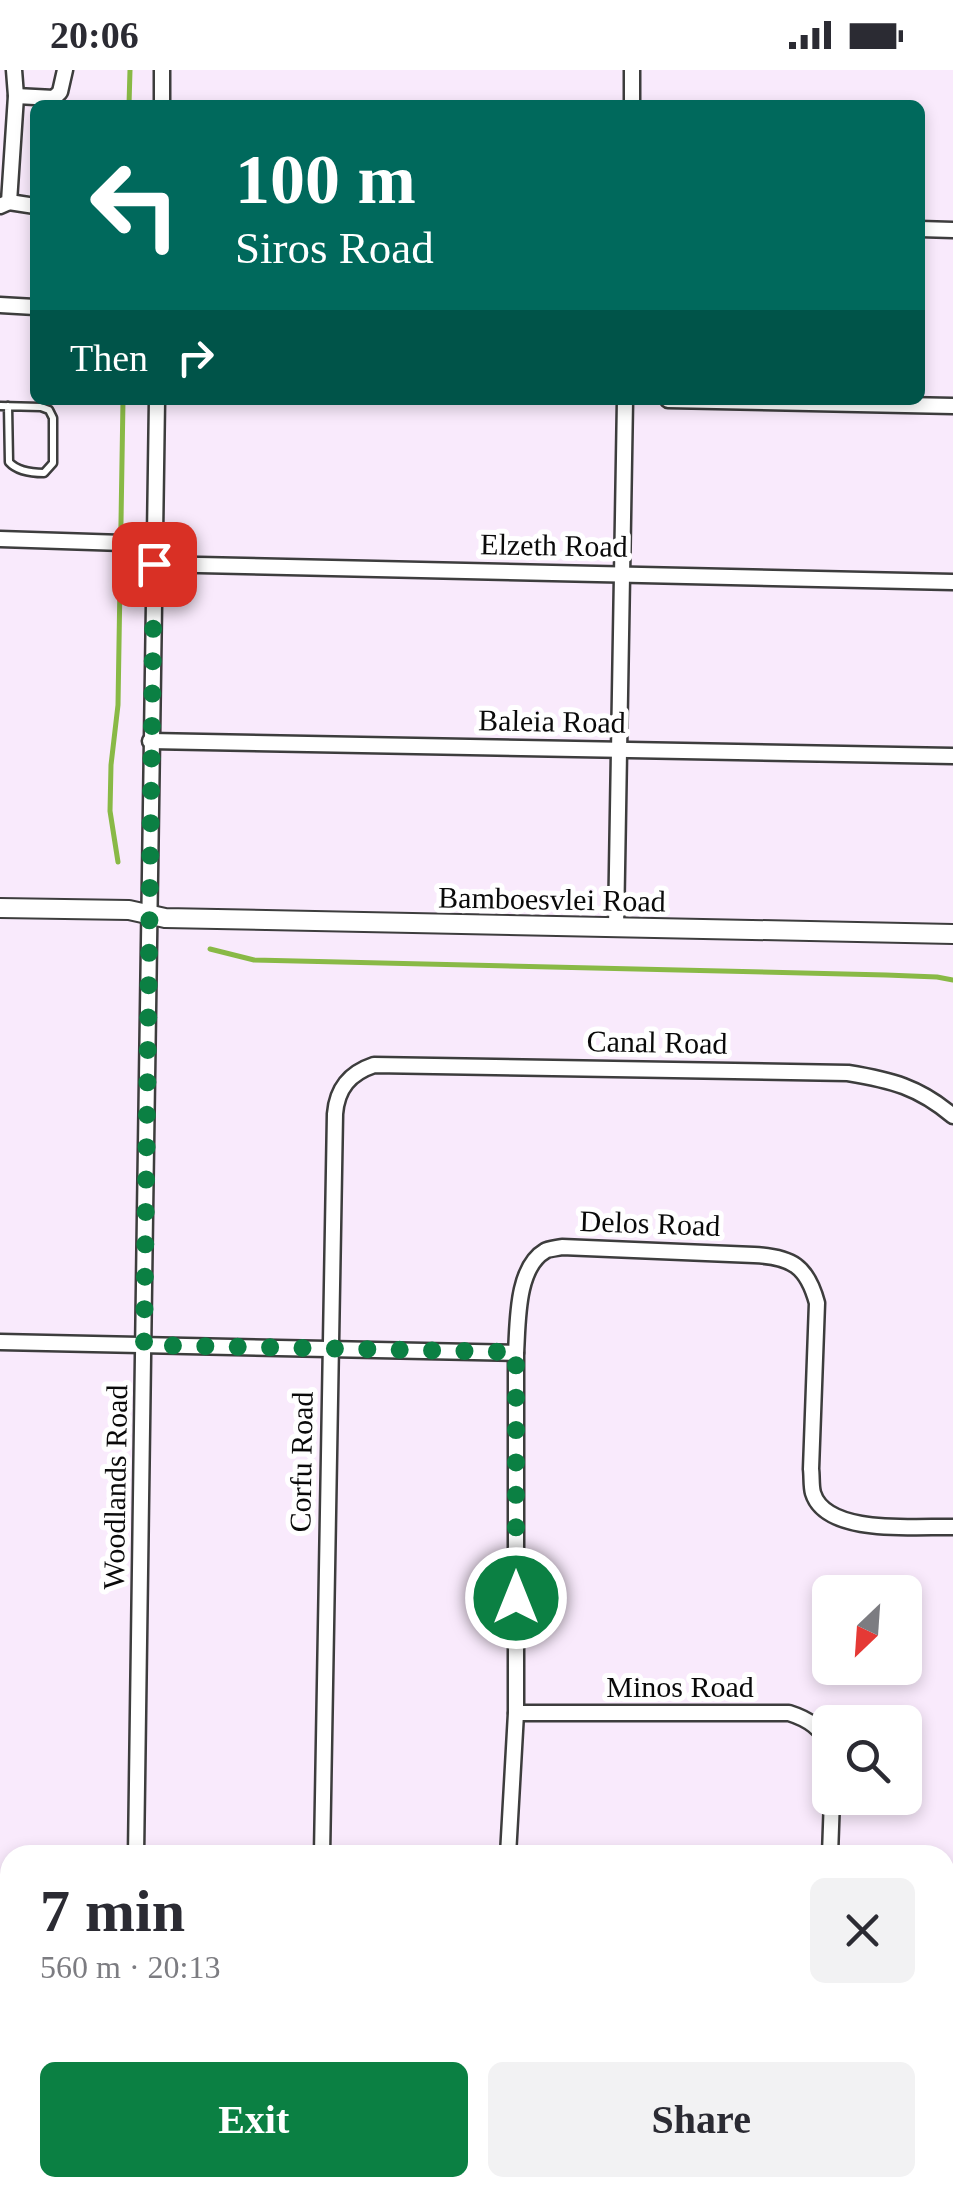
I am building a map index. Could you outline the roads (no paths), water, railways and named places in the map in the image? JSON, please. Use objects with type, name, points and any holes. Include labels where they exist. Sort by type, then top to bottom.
[{"type":"street","points":[[14,70],[16,96],[5,204],[30,206]]},
{"type":"street","points":[[16,96],[54,98],[60,92],[65,70]]},
{"type":"street","points":[[162,70],[162,100]]},
{"type":"street","points":[[632,70],[632,100]]},
{"type":"street","points":[[925,229],[953,230]]},
{"type":"street","points":[[0,305],[30,307]]},
{"type":"street","name":"Woodlands Road","points":[[136,1845],[157,405]]},
{"type":"street","points":[[616,928],[625,405]]},
{"type":"street","points":[[906,405],[953,406]]},
{"type":"street","points":[[0,540],[154,544]]},
{"type":"street","name":"Elzeth Road","points":[[154,564],[953,582]]},
{"type":"street","name":"Baleia Road","points":[[150,741],[953,756]]},
{"type":"street","name":"Bamboesvlei Road","points":[[0,908],[129,910],[165,918],[953,934]]},
{"type":"street","name":"Canal Road","points":[[352,1076],[374,1065],[848,1074],[908,1086],[953,1116]]},
{"type":"street","name":"Corfu Road","points":[[322,1845],[334,1114],[339,1092],[352,1076]]},
{"type":"street","name":"Delos Road","points":[[509,1845],[516,1713],[516,1352],[525,1277],[546,1250],[562,1247],[779,1256],[795,1264],[811,1280],[816,1303],[813,1496],[848,1523],[953,1527]]},
{"type":"street","points":[[0,1342],[516,1352]]},
{"type":"street","name":"Minos Road","points":[[516,1713],[789,1713],[812,1724]]},
{"type":"street","points":[[830,1845],[831,1815]]},
{"type":"lane","points":[[4,406],[49,410],[53,418],[52,463],[44,473],[16,468],[9,462],[4,406]]},
{"type":"waterway","points":[[129,100],[130,70]]},
{"type":"waterway","points":[[118,862],[110,811],[118,705],[123,405]]},
{"type":"waterway","points":[[210,949],[254,960],[886,975],[953,980]]}]
